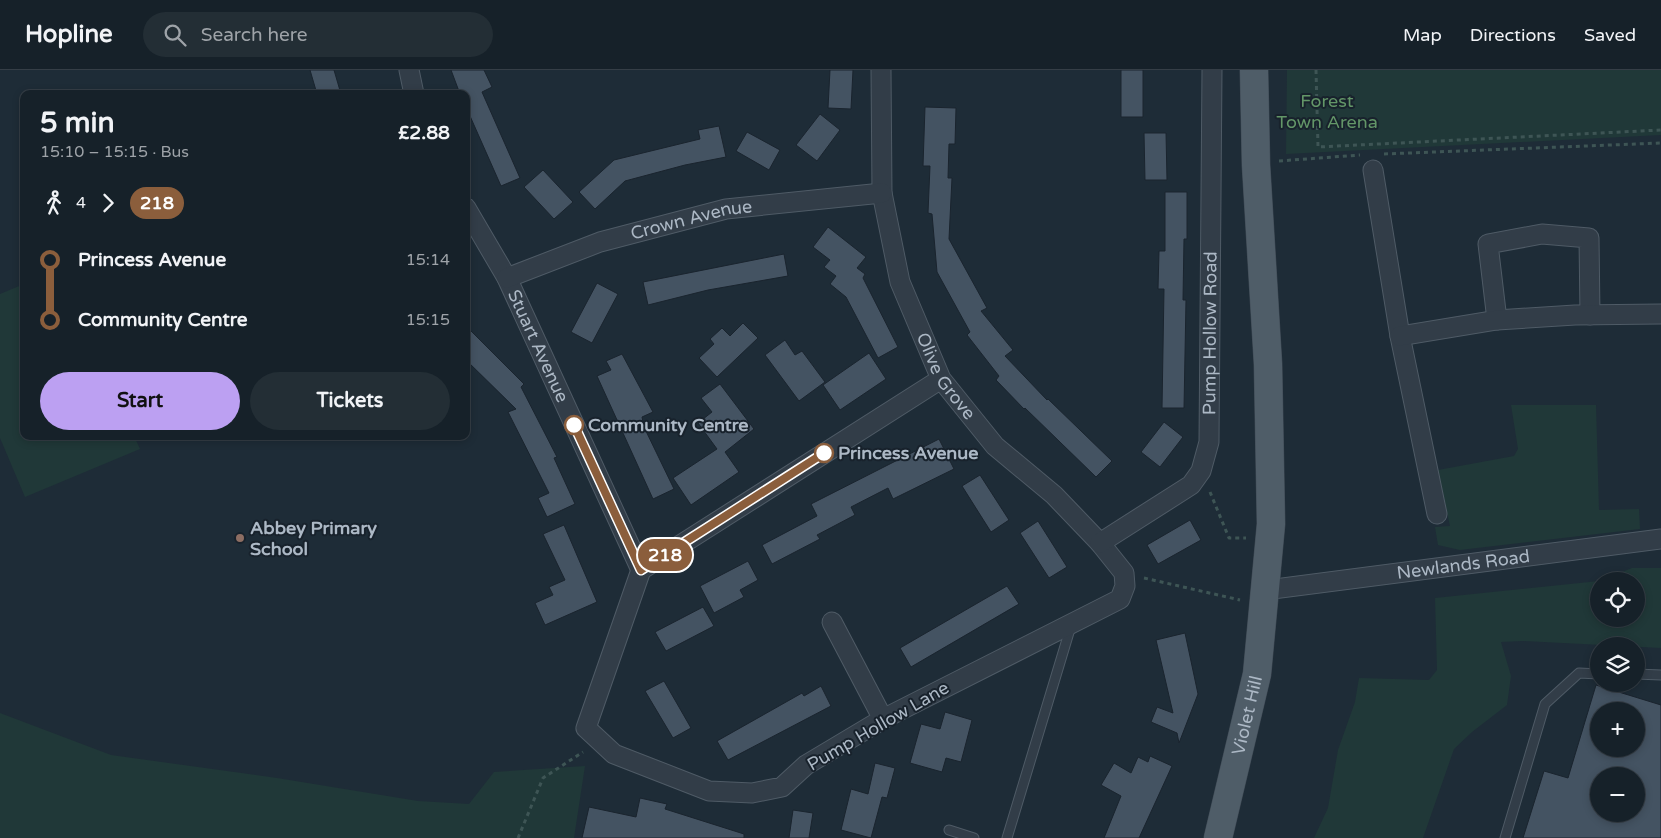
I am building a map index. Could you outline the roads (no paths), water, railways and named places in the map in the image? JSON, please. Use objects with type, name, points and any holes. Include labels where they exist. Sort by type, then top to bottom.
[{"type":"main road","points":[[1254,70],[1256,165],[1268,364],[1271,475],[1270,539],[1265,598]]},
{"type":"main road","name":"Violet Hill","points":[[1218,838],[1257,674],[1265,598]]},
{"type":"street","points":[[409,70],[413,90]]},
{"type":"street","name":"Olive Grove","points":[[881,70],[882,193],[900,282],[941,379],[996,446],[1054,495],[1100,543],[1124,573],[1125,586],[1120,599],[1072,623]]},
{"type":"street","name":"Pump Hollow Road","points":[[1100,543],[1191,486],[1201,471],[1209,442],[1212,70]]},
{"type":"street","points":[[1371,160],[1400,336],[1437,514]]},
{"type":"street","name":"Crown Avenue","points":[[507,278],[600,242],[726,209],[882,193]]},
{"type":"street","name":"Stuart Avenue","points":[[470,215],[507,278],[641,570]]},
{"type":"street","points":[[1497,320],[1488,244],[1542,234],[1589,238],[1590,315]]},
{"type":"street","points":[[1400,336],[1497,320],[1590,315],[1661,314]]},
{"type":"street","points":[[641,570],[941,379]]},
{"type":"street","name":"Newlands Road","points":[[1265,598],[1661,540]]},
{"type":"street","name":"Pump Hollow Lane","points":[[641,570],[586,728],[614,754],[709,791],[752,793],[782,787],[806,766],[883,719],[1072,623]]},
{"type":"street","points":[[832,622],[883,719]]},
{"type":"lane","points":[[1006,838],[1072,623]]},
{"type":"lane","points":[[1505,838],[1545,704],[1579,674],[1590,674]]},
{"type":"lane","points":[[1645,674],[1661,675]]},
{"type":"lane","points":[[949,830],[974,838]]},
{"type":"place","name":"Community Centre","points":[[574,425]]},
{"type":"place","name":"Princess Avenue","points":[[824,453]]},
{"type":"place","name":"Abbey Primary School","points":[[240,538]]},
{"type":"park label","name":"Forest Town Arena","points":[[1327,111]]}]
